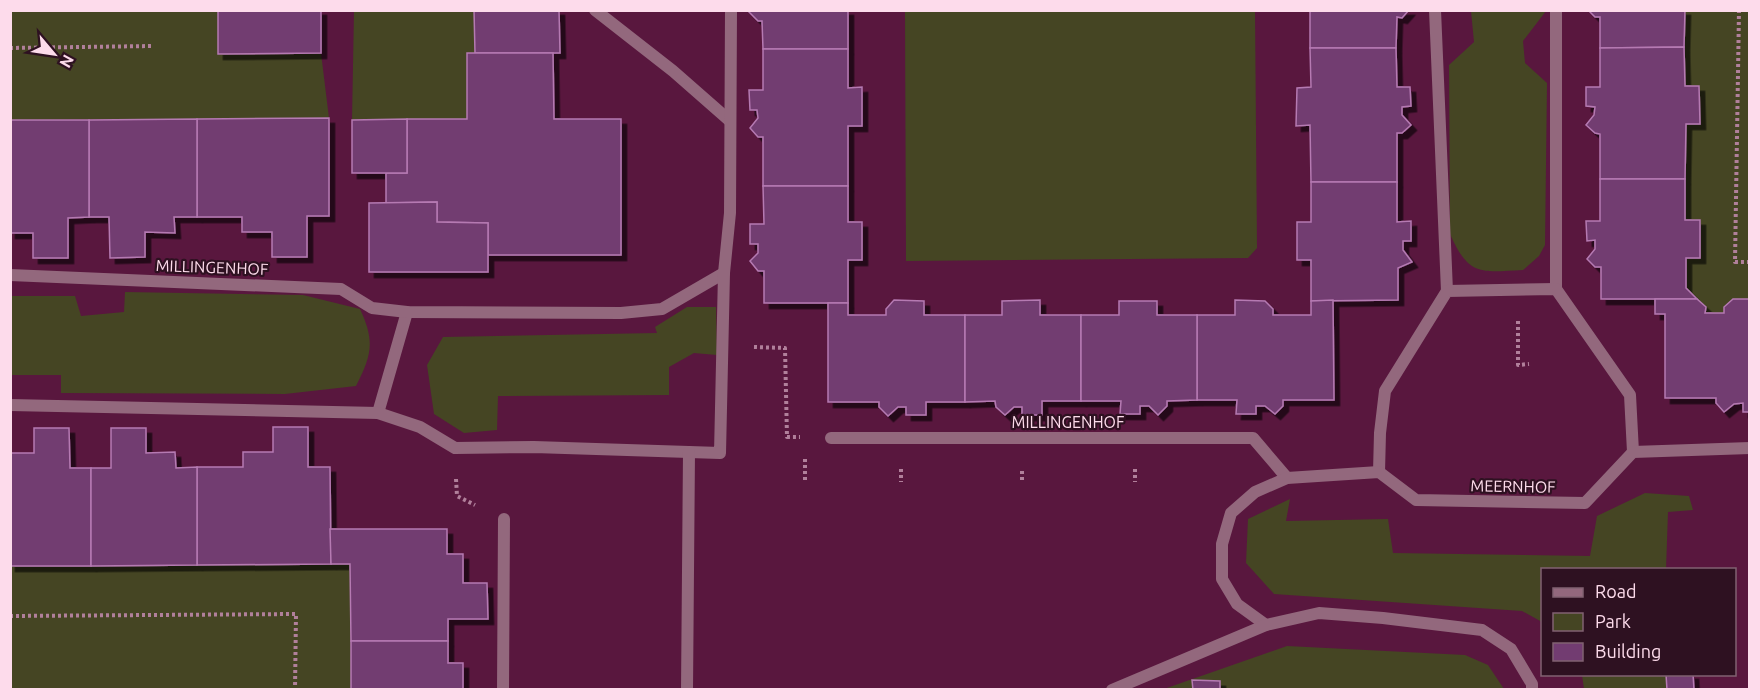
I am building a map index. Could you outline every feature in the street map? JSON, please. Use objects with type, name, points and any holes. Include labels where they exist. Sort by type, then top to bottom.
[{"type":"street","points":[[595,10],[673,71],[730,121]]},
{"type":"street","points":[[10,405],[378,413],[420,427],[455,448],[720,453],[724,273],[730,213],[731,10]]},
{"type":"street","points":[[1266,625],[1238,604],[1222,579],[1222,544],[1231,513],[1255,492],[1287,478],[1379,472],[1380,433],[1385,391],[1447,291],[1436,10]]},
{"type":"street","points":[[1556,10],[1556,289],[1630,395],[1633,452],[1749,448]]},
{"type":"street","name":"MILLINGENHOF","points":[[10,275],[341,289],[372,308],[407,312],[621,313],[662,309],[724,273]]},
{"type":"street","points":[[1447,291],[1556,289]]},
{"type":"street","points":[[378,413],[407,312]]},
{"type":"street","name":"MILLINGENHOF","points":[[831,438],[1253,438],[1287,478]]},
{"type":"street","points":[[687,690],[689,452]]},
{"type":"street","name":"MEERNHOF","points":[[1379,472],[1416,500],[1585,503],[1633,452]]},
{"type":"street","points":[[503,690],[504,519]]},
{"type":"street","points":[[1112,690],[1266,625],[1319,613],[1482,630],[1511,649],[1532,684],[1533,690]]},
{"type":"path","points":[[1739,10],[1735,262],[1749,262]]},
{"type":"path","points":[[10,48],[151,46]]},
{"type":"path","points":[[1518,290],[1518,364],[1529,364]]},
{"type":"path","points":[[723,346],[785,348],[787,437],[831,438]]},
{"type":"path","points":[[455,448],[457,496],[504,519]]},
{"type":"path","points":[[10,616],[296,614],[295,690]]},
{"type":"green space","points":[[10,11],[218,11],[218,54],[321,53],[329,118],[11,120]]},
{"type":"green space","points":[[354,11],[474,11],[475,53],[467,119],[352,120]]},
{"type":"green space","points":[[905,11],[1255,11],[1257,248],[1248,258],[906,261]]},
{"type":"green space","points":[[1471,11],[1546,11],[1523,41],[1525,63],[1547,83],[1545,245],[1539,256],[1523,270],[1486,271],[1478,269],[1464,258],[1450,234],[1449,65],[1474,42]]},
{"type":"green space","points":[[1685,11],[1749,11],[1749,299],[1733,299],[1724,307],[1724,313],[1705,313],[1705,307],[1686,288],[1686,258],[1700,258],[1685,220],[1686,124],[1700,124],[1699,86],[1685,86]]},
{"type":"green space","points":[[125,292],[303,295],[360,309],[368,330],[370,348],[356,386],[285,394],[61,393],[61,375],[11,375],[11,296],[75,296],[81,316],[124,312]]},
{"type":"green space","points":[[687,307],[716,307],[717,355],[694,353],[669,367],[669,395],[498,396],[497,430],[464,433],[434,414],[427,365],[443,337],[657,333],[655,327]]},
{"type":"green space","points":[[1645,493],[1689,496],[1693,510],[1668,512],[1666,568],[1541,568],[1541,621],[1522,611],[1274,594],[1246,563],[1248,519],[1290,499],[1286,521],[1388,519],[1393,553],[1590,556],[1597,516]]},
{"type":"green space","points":[[350,564],[351,689],[11,689],[10,566]]},
{"type":"green space","points":[[1287,646],[1465,655],[1488,665],[1504,689],[1161,690]]},
{"type":"green space","points":[[1582,676],[1668,676],[1672,689],[1584,689]]},
{"type":"building","points":[[218,10],[321,10],[321,53],[218,54]]},
{"type":"building","points":[[474,10],[559,10],[560,53],[475,53]]},
{"type":"building","points":[[848,10],[848,49],[763,49],[762,21],[758,21],[748,11]]},
{"type":"building","points":[[1310,10],[1409,10],[1402,18],[1397,17],[1396,48],[1310,48]]},
{"type":"building","points":[[1588,10],[1685,10],[1684,47],[1600,48],[1600,17],[1595,17]]},
{"type":"building","points":[[1684,47],[1685,86],[1699,86],[1700,124],[1686,124],[1685,179],[1600,179],[1600,134],[1595,133],[1586,125],[1594,115],[1595,107],[1586,106],[1586,87],[1600,87],[1600,48]]},
{"type":"building","points":[[1310,48],[1396,48],[1397,87],[1410,87],[1411,106],[1402,107],[1402,115],[1411,125],[1402,133],[1397,133],[1397,182],[1311,182],[1310,125],[1296,126],[1297,88],[1311,87]]},
{"type":"building","points":[[763,49],[848,49],[848,88],[862,87],[862,126],[848,126],[848,186],[763,186],[763,137],[758,137],[750,128],[758,118],[757,110],[750,110],[749,90],[763,90]]},
{"type":"building","points":[[467,53],[553,53],[554,119],[621,119],[621,255],[488,255],[488,223],[437,222],[437,202],[386,203],[386,173],[407,173],[407,119],[467,119]]},
{"type":"building","points":[[329,118],[329,216],[307,216],[307,257],[272,257],[272,232],[242,232],[242,217],[197,217],[197,119]]},
{"type":"building","points":[[197,119],[197,217],[174,217],[175,233],[145,232],[145,257],[110,258],[109,217],[89,217],[89,120]]},
{"type":"building","points":[[407,119],[407,173],[352,173],[352,120]]},
{"type":"building","points":[[10,120],[89,120],[89,217],[68,218],[68,258],[33,258],[33,233],[10,233]]},
{"type":"building","points":[[1600,179],[1685,179],[1685,220],[1700,220],[1700,258],[1686,258],[1686,288],[1697,299],[1601,299],[1601,267],[1595,267],[1587,259],[1595,249],[1595,240],[1587,241],[1586,221],[1600,221]]},
{"type":"building","points":[[1311,182],[1397,182],[1397,222],[1411,221],[1411,241],[1403,241],[1403,250],[1412,262],[1398,268],[1398,300],[1311,301],[1311,260],[1297,260],[1297,222],[1311,222]]},
{"type":"building","points":[[763,186],[848,186],[848,222],[862,222],[862,260],[848,260],[848,303],[764,303],[764,271],[758,271],[750,261],[758,253],[758,244],[750,244],[750,224],[764,224]]},
{"type":"building","points":[[437,202],[437,222],[488,223],[488,272],[369,272],[369,203]]},
{"type":"building","points":[[1655,299],[1697,299],[1706,307],[1705,313],[1724,313],[1724,307],[1733,299],[1750,299],[1750,412],[1743,412],[1743,403],[1734,404],[1724,412],[1716,403],[1716,398],[1665,398],[1665,314],[1655,314]]},
{"type":"building","points":[[894,300],[924,301],[924,315],[965,315],[965,402],[926,402],[926,415],[906,415],[906,407],[898,407],[888,416],[879,407],[879,402],[828,402],[828,303],[848,303],[848,315],[886,315],[886,309]]},
{"type":"building","points":[[1040,300],[1040,315],[1081,315],[1081,401],[1042,401],[1042,415],[1022,415],[1022,407],[1014,407],[1005,415],[996,407],[995,401],[965,402],[965,315],[1002,315],[1002,301]]},
{"type":"building","points":[[1235,300],[1265,301],[1273,309],[1273,315],[1311,315],[1311,301],[1333,300],[1334,400],[1283,400],[1283,406],[1275,414],[1265,406],[1256,406],[1256,414],[1236,414],[1237,400],[1197,400],[1197,315],[1235,315]]},
{"type":"building","points":[[1119,301],[1157,301],[1157,315],[1197,315],[1197,400],[1167,401],[1167,406],[1158,415],[1149,406],[1140,406],[1140,414],[1120,414],[1121,401],[1081,401],[1081,315],[1119,315]]},
{"type":"building","points":[[273,427],[308,427],[308,467],[330,467],[331,564],[197,565],[197,467],[243,467],[243,452],[273,452]]},
{"type":"building","points":[[34,428],[69,428],[70,468],[91,468],[91,566],[10,566],[10,453],[34,453]]},
{"type":"building","points":[[111,428],[146,428],[146,453],[175,452],[176,468],[197,467],[197,565],[91,566],[91,468],[111,468]]},
{"type":"building","points":[[330,529],[447,529],[447,554],[463,554],[463,583],[487,583],[488,619],[448,619],[448,641],[351,641],[350,564],[331,564]]},
{"type":"building","points":[[351,641],[448,641],[448,663],[463,663],[463,690],[351,690]]},
{"type":"building","points":[[1666,676],[1693,676],[1694,690],[1667,690]]},
{"type":"building","points":[[1192,680],[1220,681],[1220,690],[1193,690]]}]
